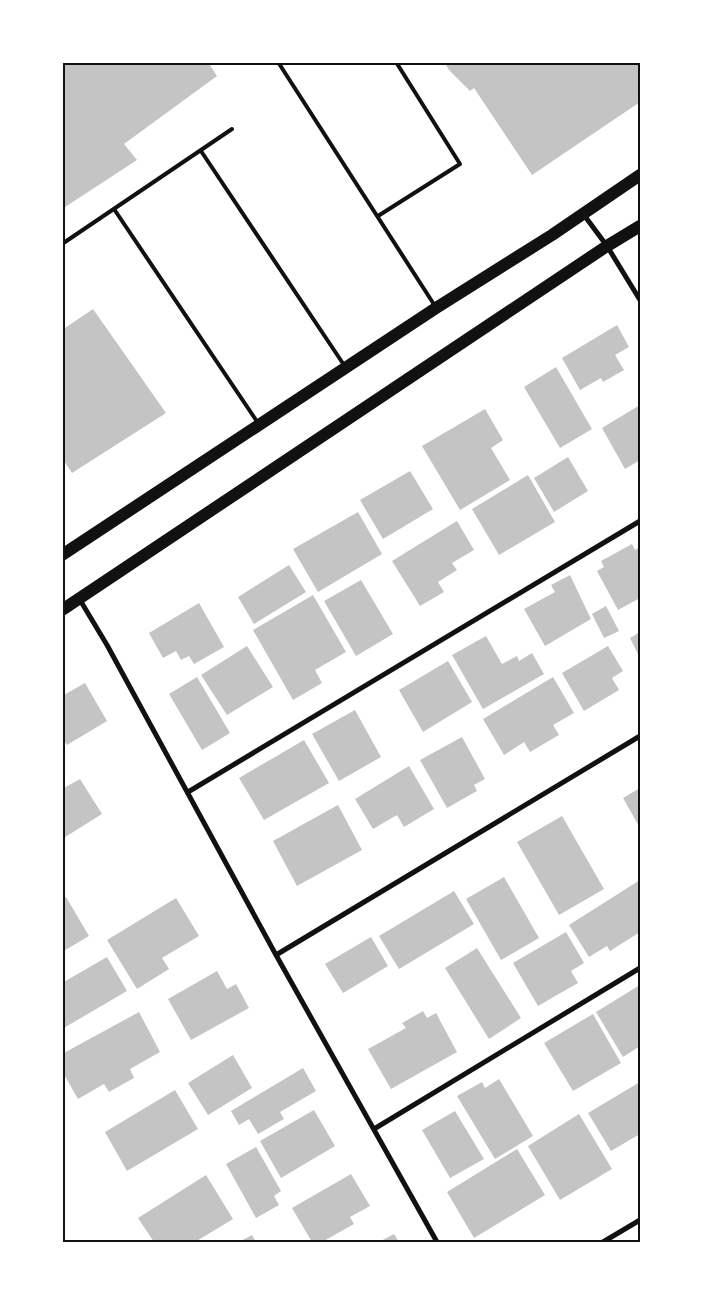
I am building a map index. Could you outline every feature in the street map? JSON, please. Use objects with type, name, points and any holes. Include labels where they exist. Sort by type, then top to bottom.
[{"type":"main road","points":[[62,555],[640,175]]},
{"type":"main road","points":[[62,610],[607,246],[640,226]]},
{"type":"street","points":[[583,214],[607,246],[640,300]]},
{"type":"street","points":[[188,792],[640,521]]},
{"type":"street","points":[[80,599],[437,1242]]},
{"type":"street","points":[[276,955],[640,736]]},
{"type":"street","points":[[374,1129],[640,968]]},
{"type":"street","points":[[603,1242],[640,1220]]},
{"type":"lane","points":[[278,62],[436,308]]},
{"type":"lane","points":[[378,216],[460,164],[396,62]]},
{"type":"lane","points":[[62,244],[232,129]]},
{"type":"lane","points":[[201,151],[346,367]]},
{"type":"lane","points":[[114,209],[260,424]]},
{"type":"building","points":[[62,62],[208,62],[217,76],[124,144],[137,160],[62,209]]},
{"type":"building","points":[[444,62],[640,62],[640,102],[532,175],[474,88],[470,91],[449,70]]},
{"type":"building","points":[[93,309],[166,413],[72,473],[62,458],[62,330]]},
{"type":"building","points":[[617,325],[629,347],[615,355],[624,370],[603,382],[601,378],[580,390],[562,358]]},
{"type":"building","points":[[556,367],[592,429],[560,448],[524,387]]},
{"type":"building","points":[[640,405],[640,460],[625,469],[602,428]]},
{"type":"building","points":[[485,409],[503,440],[491,448],[510,480],[460,510],[422,446]]},
{"type":"building","points":[[568,457],[588,491],[554,512],[534,478]]},
{"type":"building","points":[[410,471],[433,509],[383,539],[360,500]]},
{"type":"building","points":[[528,475],[555,522],[499,555],[472,509]]},
{"type":"building","points":[[358,512],[382,554],[318,592],[293,549]]},
{"type":"building","points":[[457,521],[474,550],[452,563],[457,570],[438,582],[444,592],[420,606],[392,561]]},
{"type":"building","points":[[632,544],[635,550],[640,547],[640,598],[618,610],[597,571],[604,567],[601,561]]},
{"type":"building","points":[[289,565],[306,592],[254,624],[238,597]]},
{"type":"building","points":[[570,575],[591,619],[545,646],[524,609],[555,592],[551,585]]},
{"type":"building","points":[[361,580],[393,634],[356,656],[324,601]]},
{"type":"building","points":[[313,595],[346,652],[315,670],[322,683],[293,700],[253,630]]},
{"type":"building","points":[[199,603],[224,647],[194,664],[189,656],[181,660],[176,651],[163,658],[149,633]]},
{"type":"building","points":[[606,606],[619,631],[604,638],[592,614]]},
{"type":"building","points":[[640,632],[640,658],[630,638]]},
{"type":"building","points":[[486,636],[502,664],[517,656],[519,661],[532,653],[544,674],[483,709],[452,655]]},
{"type":"building","points":[[247,646],[273,687],[227,715],[201,675]]},
{"type":"building","points":[[608,646],[623,671],[612,678],[619,690],[584,711],[562,673]]},
{"type":"building","points":[[448,661],[472,702],[423,732],[399,690]]},
{"type":"building","points":[[197,677],[230,733],[202,750],[169,694]]},
{"type":"building","points":[[553,677],[574,713],[553,725],[559,735],[530,752],[524,742],[504,755],[483,719]]},
{"type":"building","points":[[85,683],[107,721],[67,745],[62,737],[62,696]]},
{"type":"building","points":[[355,710],[381,757],[339,781],[312,734]]},
{"type":"building","points":[[462,737],[485,779],[474,785],[477,791],[447,808],[420,760]]},
{"type":"building","points":[[304,740],[329,783],[264,820],[239,778]]},
{"type":"building","points":[[409,766],[434,809],[404,827],[397,815],[373,829],[355,799]]},
{"type":"building","points":[[80,779],[102,814],[62,839],[62,789]]},
{"type":"building","points":[[640,788],[640,828],[623,798]]},
{"type":"building","points":[[338,805],[362,850],[297,886],[273,841]]},
{"type":"building","points":[[562,816],[604,889],[559,915],[517,842]]},
{"type":"building","points":[[504,877],[539,938],[501,960],[466,899]]},
{"type":"building","points":[[640,880],[640,932],[610,951],[607,946],[589,957],[569,925]]},
{"type":"building","points":[[454,891],[474,924],[399,969],[379,936]]},
{"type":"building","points":[[66,897],[89,936],[62,952],[62,899]]},
{"type":"building","points":[[176,898],[199,936],[162,958],[169,969],[137,989],[107,940]]},
{"type":"building","points":[[566,932],[584,963],[571,971],[578,983],[538,1006],[513,963]]},
{"type":"building","points":[[371,937],[388,966],[343,993],[325,964]]},
{"type":"building","points":[[477,948],[521,1018],[489,1039],[445,968]]},
{"type":"building","points":[[107,957],[127,991],[62,1029],[62,983]]},
{"type":"building","points":[[217,971],[227,989],[236,984],[249,1008],[191,1040],[168,999]]},
{"type":"building","points":[[640,985],[640,1046],[623,1057],[596,1012]]},
{"type":"building","points":[[423,1011],[427,1018],[436,1013],[457,1052],[391,1089],[368,1049],[406,1028],[402,1023]]},
{"type":"building","points":[[139,1012],[160,1052],[130,1069],[134,1078],[109,1092],[104,1084],[78,1099],[62,1071],[62,1054]]},
{"type":"building","points":[[593,1014],[621,1063],[573,1091],[544,1043]]},
{"type":"building","points":[[233,1055],[252,1088],[208,1115],[188,1083]]},
{"type":"building","points":[[303,1068],[316,1091],[280,1112],[284,1119],[258,1134],[249,1119],[239,1125],[231,1111]]},
{"type":"building","points":[[499,1079],[533,1136],[495,1159],[457,1096],[482,1082],[485,1088]]},
{"type":"building","points":[[640,1082],[640,1134],[611,1151],[588,1113]]},
{"type":"building","points":[[175,1090],[198,1129],[127,1171],[105,1132]]},
{"type":"building","points":[[314,1110],[335,1146],[281,1178],[260,1141]]},
{"type":"building","points":[[455,1111],[484,1159],[450,1178],[422,1130]]},
{"type":"building","points":[[579,1114],[612,1169],[560,1200],[528,1146]]},
{"type":"building","points":[[256,1147],[281,1191],[274,1196],[279,1205],[256,1218],[226,1164]]},
{"type":"building","points":[[517,1149],[545,1195],[474,1238],[447,1192]]},
{"type":"building","points":[[351,1174],[370,1206],[350,1217],[354,1224],[322,1242],[312,1242],[292,1208]]},
{"type":"building","points":[[206,1175],[233,1219],[195,1242],[154,1242],[138,1218]]},
{"type":"building","points":[[394,1234],[399,1242],[379,1242]]},
{"type":"building","points":[[252,1235],[256,1242],[239,1242]]}]
